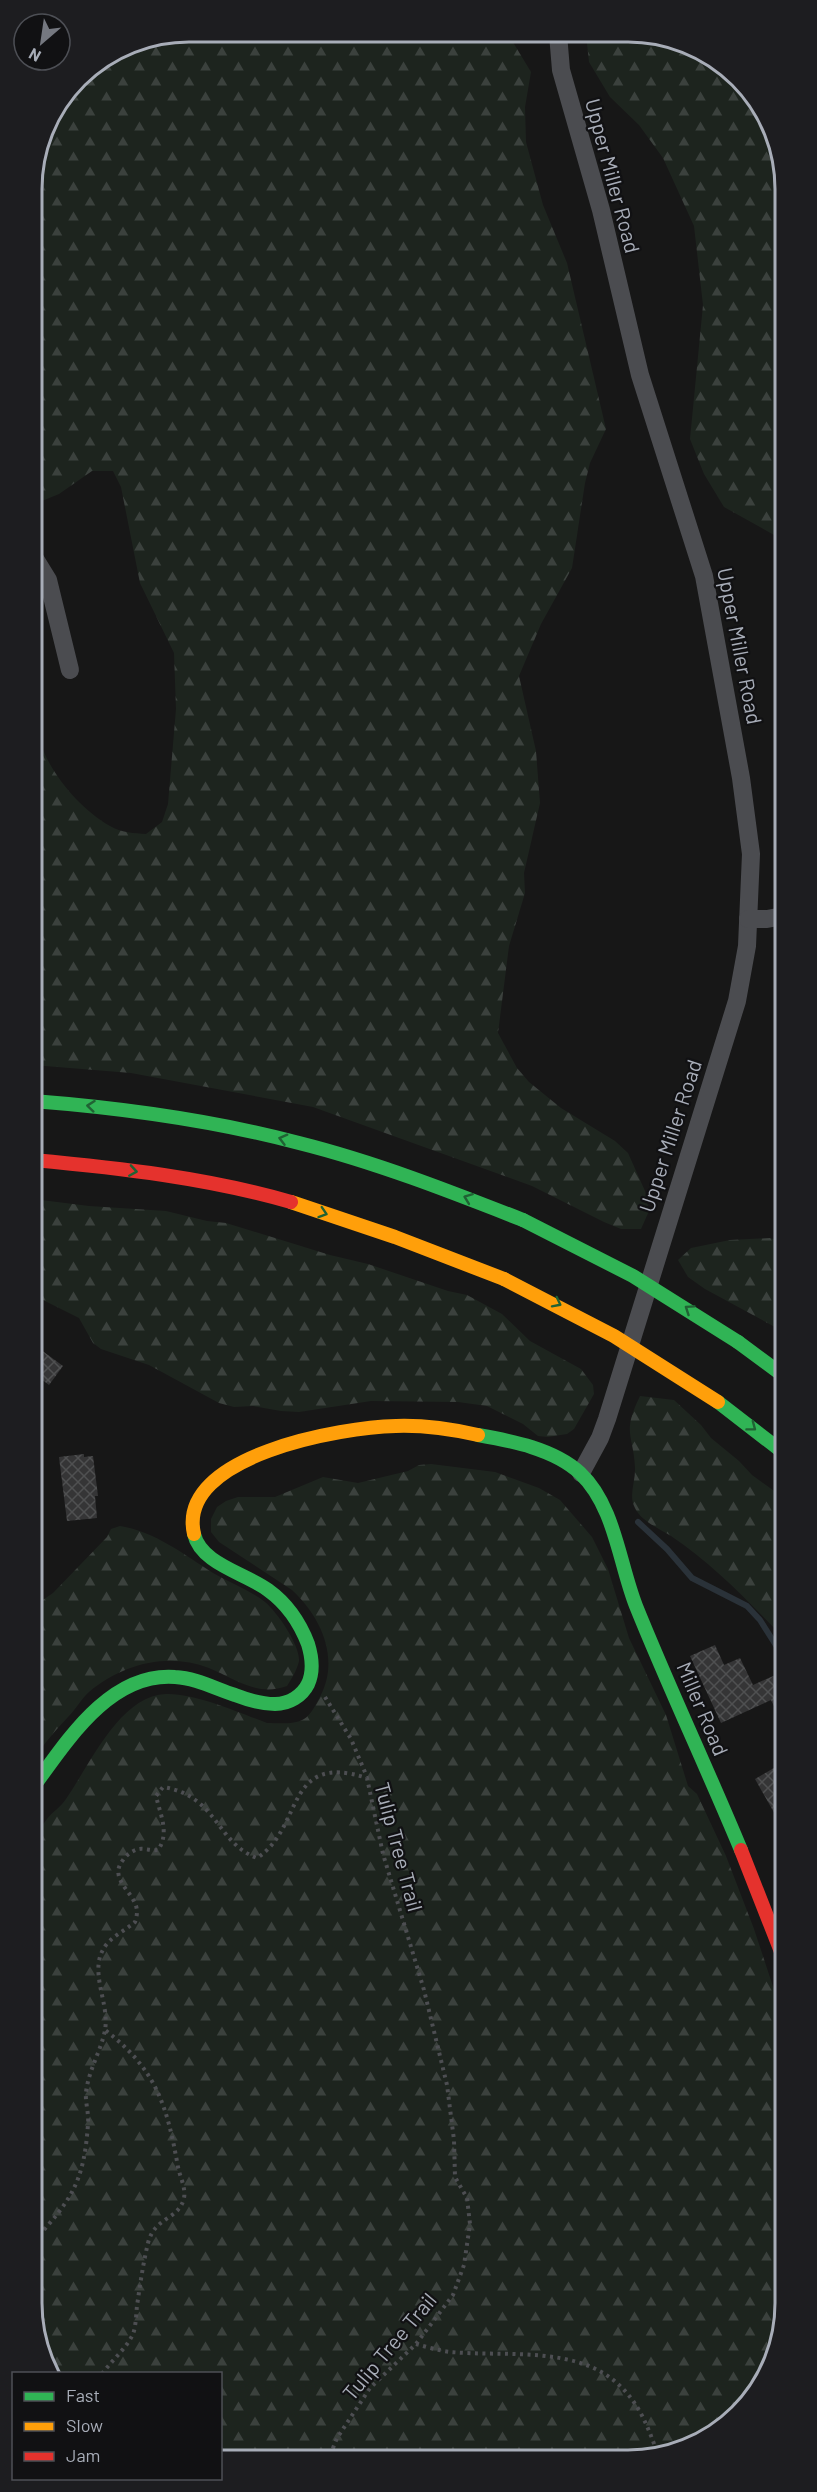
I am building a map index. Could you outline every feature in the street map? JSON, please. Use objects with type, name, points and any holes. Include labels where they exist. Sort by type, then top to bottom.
[{"type":"main road","points":[[42,1102],[88,1105],[183,1118],[268,1135],[345,1156],[439,1187],[523,1220],[627,1270],[684,1305],[775,1369]]},
{"type":"main road","points":[[42,1161],[111,1167],[211,1183],[305,1207],[392,1235],[504,1278],[553,1301],[661,1363],[718,1402],[775,1446]]},
{"type":"main road","points":[[42,1776],[66,1744],[100,1708],[135,1684],[150,1679],[174,1676],[205,1683],[270,1705],[284,1704],[293,1700],[307,1686],[312,1662],[297,1619],[264,1587],[212,1559],[201,1549],[194,1536],[192,1523],[200,1498],[217,1478],[235,1466],[260,1454],[317,1436],[402,1424],[459,1430],[514,1443],[547,1454],[580,1473]]},
{"type":"main road","name":"Miller Road","points":[[580,1473],[596,1492],[602,1505],[643,1624],[775,1936]]},
{"type":"street","name":"Upper Miller Road","points":[[559,42],[561,70],[601,210],[640,375],[704,576],[747,818],[751,854],[742,977],[729,1033],[682,1173],[607,1419],[600,1438],[580,1473]]},
{"type":"street","points":[[42,570],[48,580],[70,670]]},
{"type":"street","points":[[748,919],[775,918]]},
{"type":"path","points":[[317,1689],[333,1708],[351,1740],[367,1778]]},
{"type":"path","name":"Tulip Tree Trail","points":[[42,2232],[69,2201],[79,2181],[86,2143],[88,2120],[86,2094],[89,2073],[105,2030],[106,2007],[98,1971],[100,1958],[105,1946],[114,1936],[135,1922],[137,1912],[134,1903],[120,1882],[118,1873],[120,1862],[128,1854],[139,1849],[158,1850],[164,1842],[164,1826],[156,1796],[164,1787],[181,1790],[205,1806],[245,1854],[257,1858],[270,1850],[304,1788],[317,1775],[337,1771],[367,1778],[383,1854],[424,1990],[447,2085],[455,2177],[467,2198],[470,2224],[464,2265],[453,2295],[416,2344],[370,2388],[337,2438],[332,2450]]},
{"type":"path","points":[[103,2372],[124,2349],[134,2332],[144,2263],[151,2233],[181,2205],[184,2190],[171,2128],[160,2095],[149,2074],[123,2044],[105,2030]]},
{"type":"path","points":[[416,2344],[450,2352],[542,2356],[569,2360],[595,2369],[618,2384],[633,2402],[645,2420],[655,2447]]},
{"type":"green space","points":[[513,42],[531,72],[525,107],[526,142],[543,205],[567,263],[606,429],[590,463],[585,483],[572,568],[541,624],[519,676],[536,751],[540,803],[524,873],[525,893],[509,946],[498,1033],[517,1068],[529,1082],[561,1108],[615,1141],[628,1153],[645,1191],[649,1211],[641,1229],[621,1229],[532,1186],[313,1107],[131,1073],[42,1066],[42,747],[62,783],[90,812],[114,828],[146,834],[162,822],[168,804],[176,709],[174,653],[140,583],[121,487],[113,471],[92,471],[59,494],[42,501],[42,179],[53,132],[72,99],[92,78],[132,53],[169,43]]},
{"type":"green space","points":[[587,42],[638,42],[685,53],[718,72],[732,85],[745,99],[764,132],[774,169],[775,189],[775,536],[724,507],[704,474],[690,439],[703,305],[694,226],[663,158],[639,125],[610,97],[589,62]]},
{"type":"green space","points":[[42,1200],[166,1211],[226,1223],[467,1295],[502,1314],[530,1341],[581,1369],[593,1385],[594,1394],[574,1429],[567,1434],[548,1437],[538,1436],[523,1424],[487,1406],[458,1402],[371,1401],[299,1412],[253,1406],[234,1407],[219,1403],[149,1365],[101,1349],[93,1343],[79,1318],[42,1300]]},
{"type":"green space","points":[[775,1239],[775,1327],[705,1289],[688,1277],[678,1260],[691,1248],[730,1240]]},
{"type":"green space","points":[[640,1396],[674,1400],[701,1425],[711,1438],[752,1475],[775,1492],[775,1629],[716,1571],[687,1547],[646,1521],[638,1513],[633,1503],[632,1493],[635,1467],[630,1433],[631,1418]]},
{"type":"green space","points":[[431,1464],[495,1472],[539,1488],[560,1500],[592,1537],[608,1569],[629,1638],[666,1715],[688,1786],[697,1794],[726,1856],[775,1993],[775,2313],[772,2332],[760,2368],[739,2400],[725,2414],[685,2439],[657,2447],[638,2450],[222,2450],[222,2372],[59,2372],[45,2332],[42,2303],[42,1826],[49,1816],[62,1805],[107,1734],[134,1706],[149,1697],[166,1694],[190,1697],[217,1704],[267,1723],[300,1721],[309,1715],[317,1703],[326,1683],[328,1668],[325,1640],[319,1626],[303,1601],[292,1590],[219,1542],[211,1532],[211,1519],[217,1507],[238,1497],[275,1497],[323,1477],[358,1483],[408,1471],[419,1465]]},
{"type":"green space","points":[[120,1526],[157,1538],[265,1602],[276,1613],[296,1646],[299,1661],[287,1686],[276,1689],[256,1688],[193,1663],[162,1661],[146,1664],[116,1674],[89,1692],[42,1748],[42,1601],[53,1593],[107,1537],[111,1529]]},
{"type":"building","points":[[42,1351],[63,1366],[49,1385],[42,1380]]},
{"type":"building","points":[[84,1454],[84,1457],[93,1456],[98,1496],[95,1496],[97,1518],[67,1521],[59,1457]]},
{"type":"building","points":[[715,1645],[724,1665],[740,1658],[753,1685],[775,1675],[775,1708],[771,1700],[721,1723],[690,1656]]},
{"type":"building","points":[[775,1767],[775,1814],[755,1779]]},
{"type":"waterway","points":[[638,1522],[667,1549],[692,1578],[747,1606],[760,1620],[775,1644]]},
{"type":"traffic: fast","points":[[42,1102],[167,1116],[266,1135],[384,1168],[523,1220]]},
{"type":"traffic: fast","points":[[523,1220],[633,1276],[738,1342]]},
{"type":"traffic: fast","points":[[738,1342],[775,1369]]},
{"type":"traffic: fast","points":[[718,1402],[775,1446]]},
{"type":"traffic: fast","points":[[478,1435],[518,1443],[545,1452],[570,1465],[592,1486],[609,1518],[636,1606],[741,1850]]},
{"type":"traffic: fast","points":[[42,1775],[92,1713],[111,1697],[130,1686],[152,1678],[183,1678],[250,1700],[275,1704],[290,1701],[299,1696],[308,1684],[311,1674],[311,1654],[305,1636],[292,1614],[268,1590],[225,1567],[205,1553],[194,1534]]},
{"type":"traffic: slow","points":[[291,1202],[395,1237],[504,1279]]},
{"type":"traffic: slow","points":[[504,1279],[614,1336],[718,1402]]},
{"type":"traffic: slow","points":[[194,1534],[195,1507],[211,1484],[236,1465],[269,1451],[340,1432],[396,1426],[448,1429],[478,1435]]},
{"type":"traffic: jam","points":[[42,1161],[196,1180],[291,1202]]},
{"type":"traffic: jam","points":[[741,1850],[775,1937]]}]
